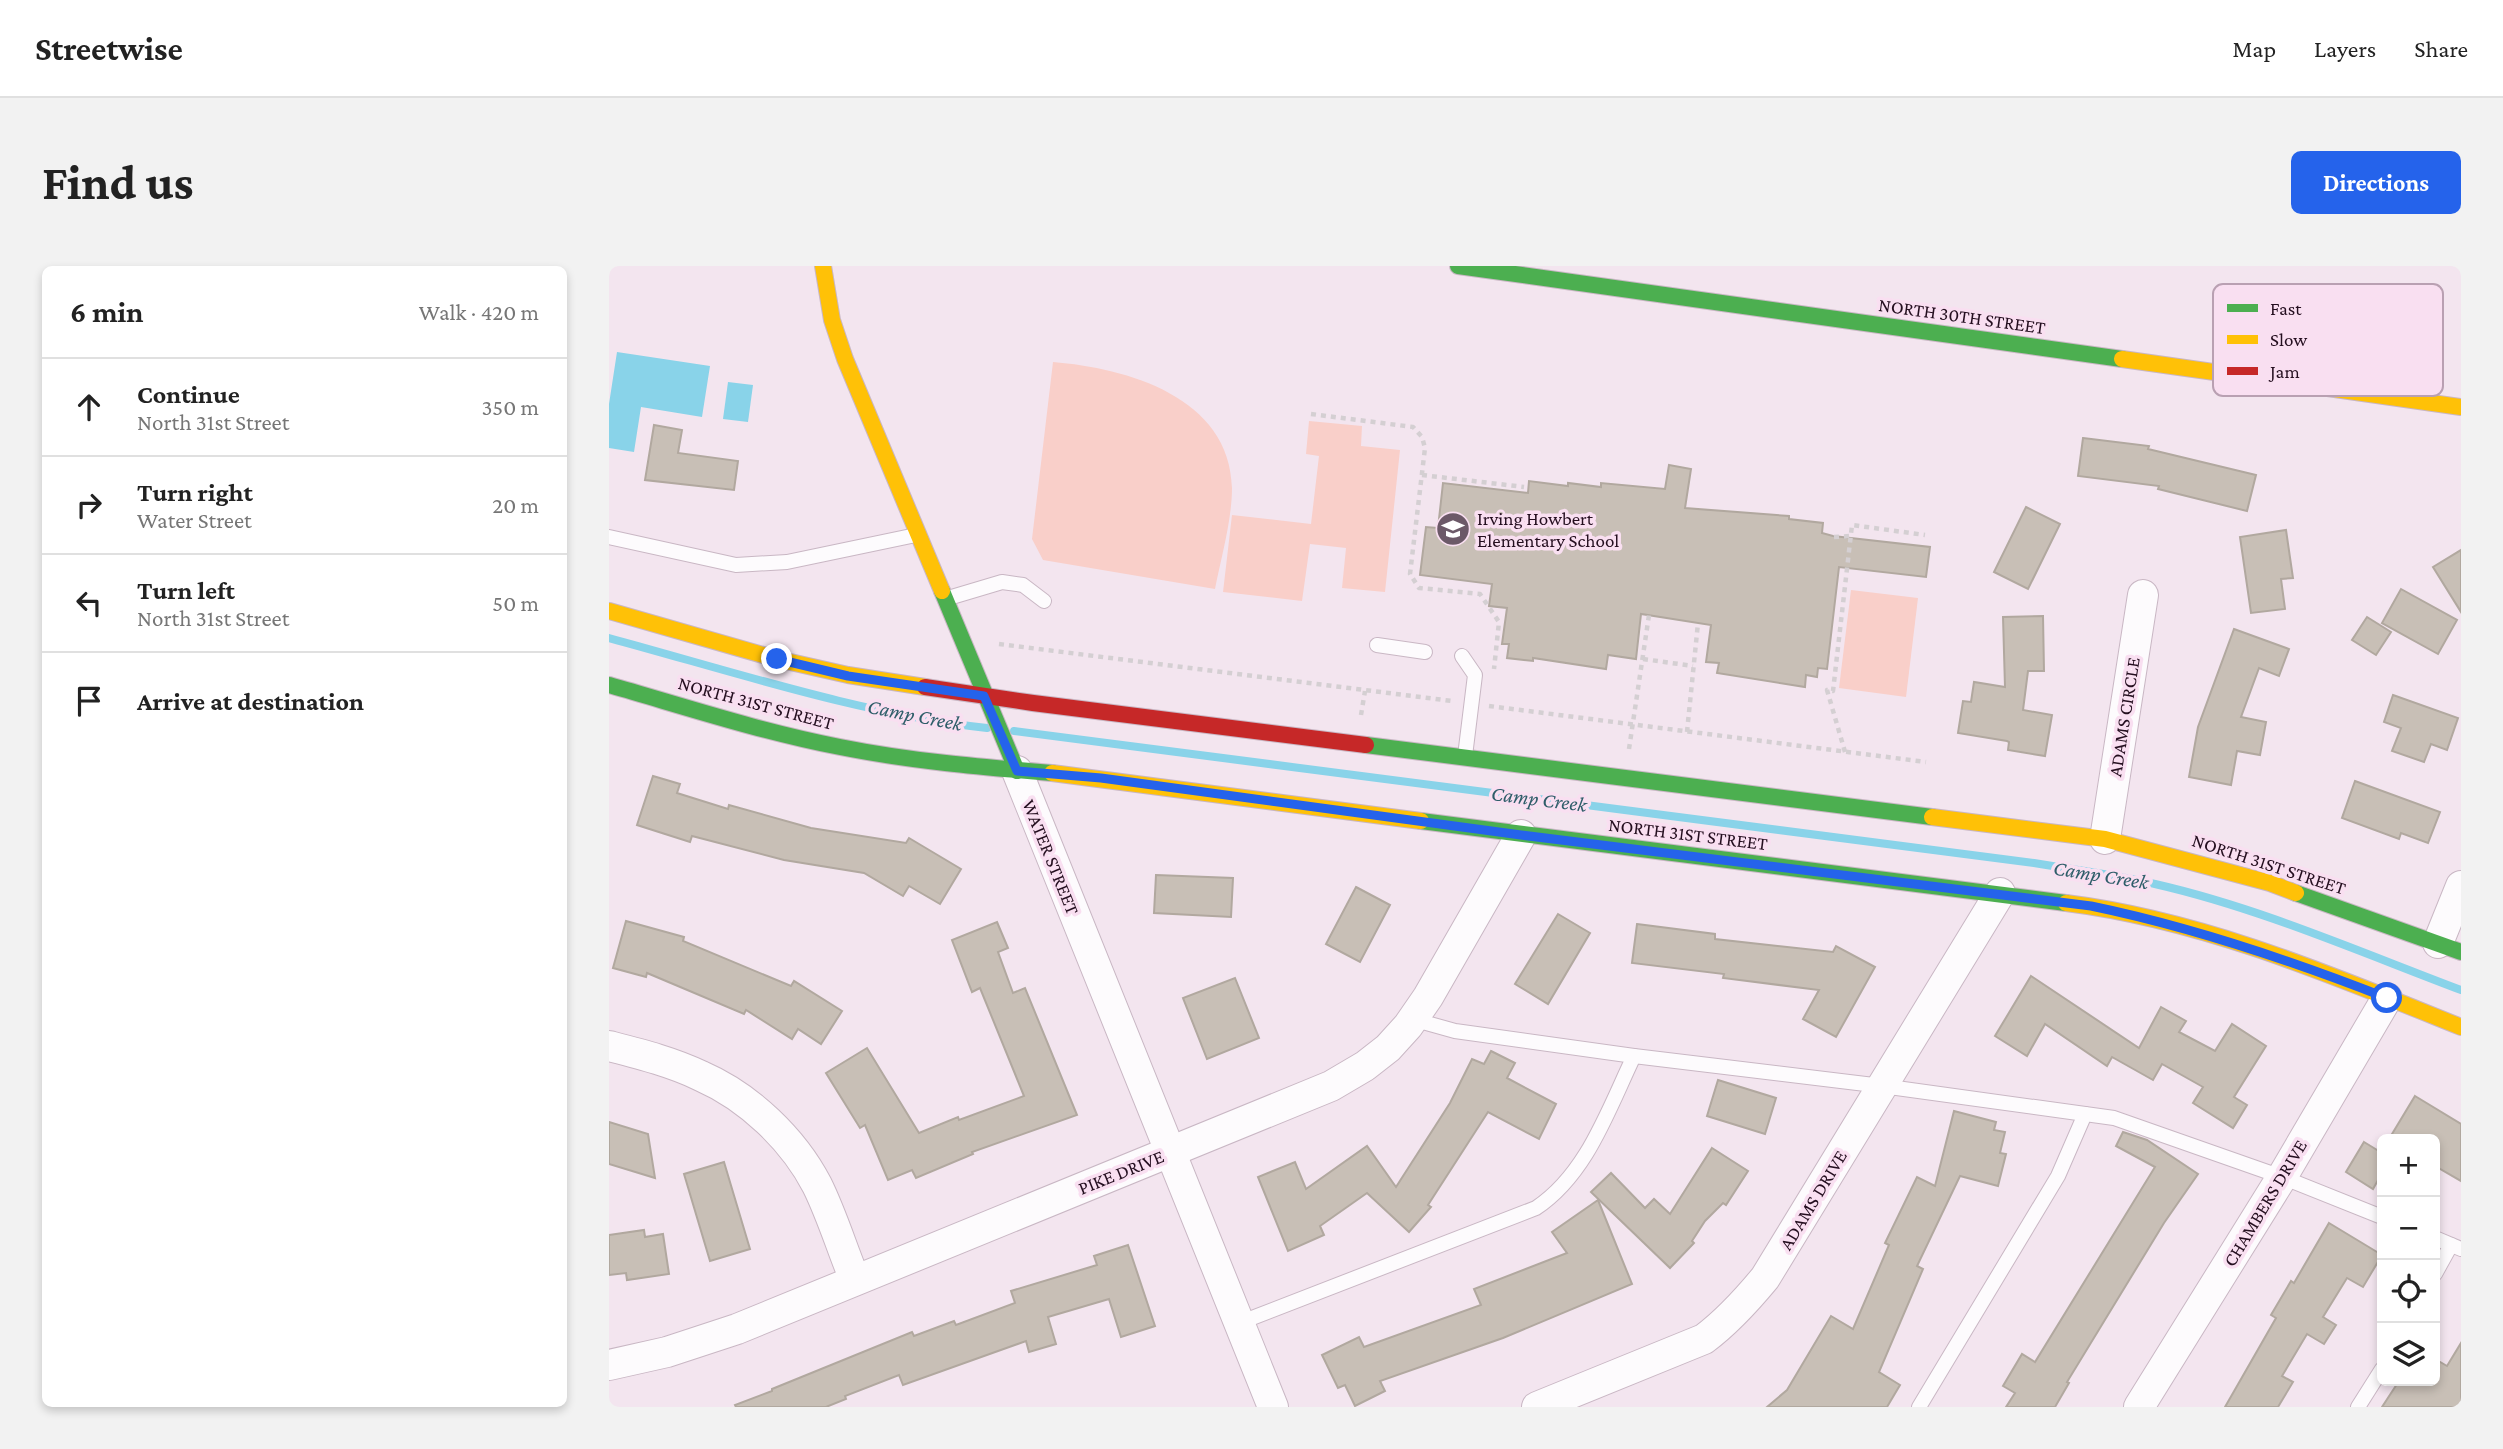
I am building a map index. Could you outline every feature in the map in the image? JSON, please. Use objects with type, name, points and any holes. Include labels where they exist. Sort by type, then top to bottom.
[{"type":"main road","name":"WATER STREET","points":[[823,266],[832,320],[845,359],[1017,771]]},
{"type":"main road","name":"NORTH 30TH STREET","points":[[1458,266],[2213,372]]},
{"type":"main road","name":"NORTH 30TH STREET","points":[[2383,396],[2461,407]]},
{"type":"main road","name":"NORTH 31ST STREET","points":[[609,611],[777,659],[848,676],[984,696],[2105,839],[2270,883],[2449,948]]},
{"type":"main road","name":"NORTH 31ST STREET","points":[[609,685],[765,730],[841,747],[934,762],[1101,778],[1521,835],[2091,906],[2184,928],[2299,963],[2461,1027]]},
{"type":"street","name":"ADAMS CIRCLE","points":[[2105,839],[2143,595]]},
{"type":"street","name":"WATER STREET","points":[[1017,771],[1273,1407]]},
{"type":"street","name":"PIKE DRIVE","points":[[609,1365],[667,1352],[737,1329],[1331,1086],[1365,1066],[1388,1048],[1412,1019],[1428,997],[1521,835]]},
{"type":"street","points":[[2449,948],[2461,886]]},
{"type":"street","name":"ADAMS DRIVE","points":[[1537,1407],[1704,1339],[1743,1305],[1765,1278],[2000,893]]},
{"type":"street","name":"CHAMBERS DRIVE","points":[[2139,1407],[2282,1177],[2387,998]]},
{"type":"street","points":[[609,1046],[702,1076],[739,1097],[767,1120],[793,1149],[817,1185],[855,1280]]},
{"type":"lane","points":[[609,537],[736,565],[787,562],[917,535]]},
{"type":"lane","points":[[944,599],[1002,582],[1023,585],[1044,601]]},
{"type":"lane","points":[[1377,645],[1426,652]]},
{"type":"lane","points":[[1462,656],[1475,675],[1465,758]]},
{"type":"lane","points":[[1412,1019],[1455,1031],[1882,1086],[2085,1114],[2135,1124],[2282,1177],[2377,1215]]},
{"type":"lane","points":[[1240,1323],[1536,1208],[1569,1181],[1584,1158],[1634,1056]]},
{"type":"lane","points":[[1919,1407],[2058,1176],[2085,1114]]},
{"type":"lane","points":[[2440,1268],[2456,1247]]},
{"type":"lane","points":[[2358,1407],[2377,1377]]},
{"type":"path","points":[[1311,414],[1412,427],[1422,437],[1425,448],[1410,574],[1419,588],[1480,594],[1499,622],[1494,670]]},
{"type":"path","points":[[1422,475],[1524,487]]},
{"type":"path","points":[[1845,752],[1827,690],[1833,691],[1852,525],[1925,535]]},
{"type":"path","points":[[1882,538],[1884,529]]},
{"type":"path","points":[[1834,537],[1851,536]]},
{"type":"path","points":[[1628,753],[1649,615]]},
{"type":"path","points":[[1687,732],[1698,623]]},
{"type":"path","points":[[991,643],[1926,762]]},
{"type":"path","points":[[1643,659],[1693,666]]},
{"type":"path","points":[[1491,706],[1492,694]]},
{"type":"shaded area","points":[[1053,362],[1112,371],[1142,381],[1169,393],[1194,410],[1214,431],[1227,457],[1232,488],[1228,526],[1215,589],[1043,560],[1032,539]]},
{"type":"shaded area","points":[[1309,421],[1362,426],[1361,446],[1400,450],[1385,592],[1342,588],[1346,548],[1310,544],[1302,601],[1223,592],[1232,515],[1311,524],[1319,456],[1306,454]]},
{"type":"shaded area","points":[[1851,590],[1918,598],[1906,697],[1839,688]]},
{"type":"water","points":[[617,352],[710,366],[702,417],[641,407],[634,452],[609,448],[609,404]]},
{"type":"water","points":[[728,382],[753,385],[748,422],[723,419]]},
{"type":"building","points":[[654,425],[682,430],[678,453],[738,461],[734,490],[645,480]]},
{"type":"building","points":[[2083,438],[2149,446],[2148,449],[2256,475],[2247,511],[2158,489],[2159,486],[2078,476]]},
{"type":"building","points":[[1669,465],[1691,469],[1685,508],[1789,516],[1789,519],[1823,523],[1822,533],[1833,536],[1930,547],[1926,577],[1839,567],[1827,669],[1818,668],[1817,677],[1806,675],[1805,687],[1717,673],[1719,663],[1706,662],[1711,625],[1641,614],[1636,659],[1608,655],[1606,669],[1533,658],[1533,661],[1507,658],[1509,644],[1502,644],[1507,608],[1489,606],[1492,584],[1420,575],[1426,527],[1438,528],[1443,483],[1528,493],[1529,481],[1568,486],[1568,483],[1601,487],[1601,483],[1665,489]]},
{"type":"building","points":[[2026,507],[2060,524],[2028,589],[1994,572]]},
{"type":"building","points":[[2286,530],[2293,578],[2281,579],[2285,609],[2251,613],[2240,537]]},
{"type":"building","points":[[2461,550],[2461,612],[2433,567]]},
{"type":"building","points":[[2401,589],[2457,620],[2438,654],[2382,623]]},
{"type":"building","points":[[2043,616],[2044,671],[2028,671],[2023,710],[2052,715],[2045,756],[2008,750],[2007,741],[1958,733],[1963,701],[1971,702],[1974,682],[2005,687],[2003,617]]},
{"type":"building","points":[[2367,617],[2391,632],[2376,655],[2352,640]]},
{"type":"building","points":[[2234,629],[2289,649],[2279,676],[2259,668],[2241,717],[2266,722],[2260,755],[2237,751],[2231,785],[2189,777],[2198,727]]},
{"type":"building","points":[[2393,695],[2458,718],[2447,750],[2431,744],[2424,762],[2392,751],[2401,728],[2384,722]]},
{"type":"building","points":[[653,776],[680,784],[677,793],[728,809],[729,805],[811,828],[906,843],[909,838],[961,869],[940,904],[909,886],[903,896],[864,873],[784,860],[692,836],[690,842],[637,825]]},
{"type":"building","points":[[2355,781],[2440,812],[2428,843],[2401,833],[2399,839],[2342,818]]},
{"type":"building","points":[[1156,875],[1233,878],[1231,917],[1154,913]]},
{"type":"building","points":[[1356,887],[1390,905],[1360,962],[1326,944]]},
{"type":"building","points":[[1558,914],[1590,933],[1548,1004],[1515,984]]},
{"type":"building","points":[[626,921],[684,937],[683,941],[791,986],[794,981],[842,1011],[821,1044],[798,1029],[792,1039],[746,1010],[744,1014],[647,973],[646,977],[613,968]]},
{"type":"building","points":[[997,922],[1008,948],[998,952],[1013,993],[1025,988],[1077,1115],[972,1152],[973,1154],[916,1178],[912,1170],[888,1180],[865,1125],[860,1128],[826,1073],[867,1048],[919,1133],[958,1117],[959,1120],[1024,1096],[980,988],[972,992],[952,940]]},
{"type":"building","points":[[1637,924],[1715,934],[1715,939],[1833,952],[1836,946],[1875,967],[1836,1037],[1803,1019],[1819,990],[1723,978],[1724,974],[1632,963]]},
{"type":"building","points":[[2031,976],[2139,1048],[2161,1007],[2186,1021],[2179,1032],[2215,1051],[2232,1024],[2266,1046],[2234,1097],[2247,1105],[2233,1128],[2193,1103],[2203,1087],[2162,1064],[2153,1080],[2112,1057],[2107,1066],[2045,1024],[2027,1056],[1995,1036]]},
{"type":"building","points":[[1235,978],[1259,1038],[1207,1059],[1183,998]]},
{"type":"building","points":[[1491,1051],[1515,1063],[1507,1078],[1556,1104],[1539,1139],[1488,1112],[1428,1205],[1431,1207],[1409,1232],[1367,1193],[1320,1226],[1324,1235],[1288,1251],[1258,1177],[1295,1162],[1306,1189],[1367,1146],[1396,1187],[1450,1103],[1472,1059],[1484,1064]]},
{"type":"building","points":[[1718,1080],[1776,1098],[1765,1134],[1707,1116]]},
{"type":"building","points":[[2415,1096],[2461,1124],[2461,1181],[2440,1169],[2440,1134],[2392,1134]]},
{"type":"building","points":[[1954,1111],[1996,1122],[1994,1130],[2005,1132],[2000,1153],[2006,1154],[1998,1186],[1960,1176],[1917,1266],[1923,1269],[1879,1372],[1900,1385],[1887,1407],[1767,1407],[1787,1390],[1831,1316],[1853,1329],[1889,1245],[1885,1243],[1917,1177],[1935,1186]]},
{"type":"building","points":[[609,1122],[648,1134],[655,1178],[609,1164]]},
{"type":"building","points":[[2123,1132],[2147,1140],[2198,1174],[2164,1223],[2067,1382],[2069,1383],[2055,1407],[2006,1407],[2015,1393],[2003,1386],[2022,1354],[2035,1362],[2155,1167],[2116,1146]]},
{"type":"building","points":[[2364,1142],[2377,1150],[2377,1182],[2373,1189],[2346,1172]]},
{"type":"building","points":[[1712,1148],[1748,1171],[1726,1205],[1723,1203],[1705,1221],[1692,1241],[1694,1243],[1670,1268],[1591,1192],[1611,1173],[1645,1208],[1654,1199],[1670,1214]]},
{"type":"building","points":[[724,1162],[750,1249],[710,1261],[684,1174]]},
{"type":"building","points":[[1598,1200],[1632,1284],[1503,1338],[1380,1381],[1385,1391],[1355,1406],[1345,1385],[1338,1388],[1322,1355],[1359,1337],[1364,1347],[1481,1305],[1474,1289],[1567,1253],[1552,1232]]},
{"type":"building","points":[[2329,1223],[2377,1252],[2377,1263],[2363,1287],[2347,1278],[2323,1317],[2336,1325],[2324,1344],[2307,1334],[2282,1376],[2293,1382],[2278,1407],[2225,1407],[2276,1318],[2271,1315],[2291,1281],[2294,1283]]},
{"type":"building","points":[[644,1230],[645,1237],[663,1234],[669,1274],[627,1280],[626,1273],[609,1275],[609,1235]]},
{"type":"building","points":[[1128,1245],[1155,1326],[1121,1337],[1109,1299],[1048,1317],[1056,1344],[1029,1352],[1026,1341],[903,1385],[899,1375],[845,1396],[846,1399],[826,1407],[735,1405],[912,1332],[914,1336],[954,1321],[956,1325],[1015,1303],[1011,1291],[1097,1265],[1094,1256]]},
{"type":"building","points":[[2461,1343],[2461,1407],[2382,1407],[2396,1386],[2440,1386],[2440,1362],[2447,1366]]},
{"type":"waterway","name":"Camp Creek","points":[[609,638],[844,702],[892,713],[987,728]]},
{"type":"waterway","name":"Camp Creek","points":[[1014,731],[2125,877],[2233,905],[2461,990]]},
{"type":"traffic: fast","points":[[1458,266],[2122,359]]},
{"type":"traffic: fast","points":[[942,591],[1017,771]]},
{"type":"traffic: fast","points":[[609,685],[753,727],[840,747],[919,760],[1052,773]]},
{"type":"traffic: fast","points":[[1366,745],[1932,817]]},
{"type":"traffic: fast","points":[[1421,821],[2066,903]]},
{"type":"traffic: fast","points":[[2296,893],[2461,952]]},
{"type":"traffic: slow","points":[[823,266],[832,320],[845,359],[942,591]]},
{"type":"traffic: slow","points":[[2122,359],[2213,372]]},
{"type":"traffic: slow","points":[[2383,396],[2461,407]]},
{"type":"traffic: slow","points":[[609,611],[777,659],[848,675],[925,687]]},
{"type":"traffic: slow","points":[[1052,773],[1421,821]]},
{"type":"traffic: slow","points":[[1932,817],[2105,839],[2270,883],[2296,893]]},
{"type":"traffic: slow","points":[[2066,903],[2168,922],[2218,936],[2316,970],[2461,1027]]},
{"type":"traffic: jam","points":[[925,687],[1366,745]]},
{"type":"place","name":"Irving Howbert Elementary School","points":[[1453,529]]},
{"type":"route","points":[[777,659],[848,676],[984,696],[1017,771],[1101,778],[1521,835],[2091,906],[2240,944],[2299,963],[2387,998]]}]
